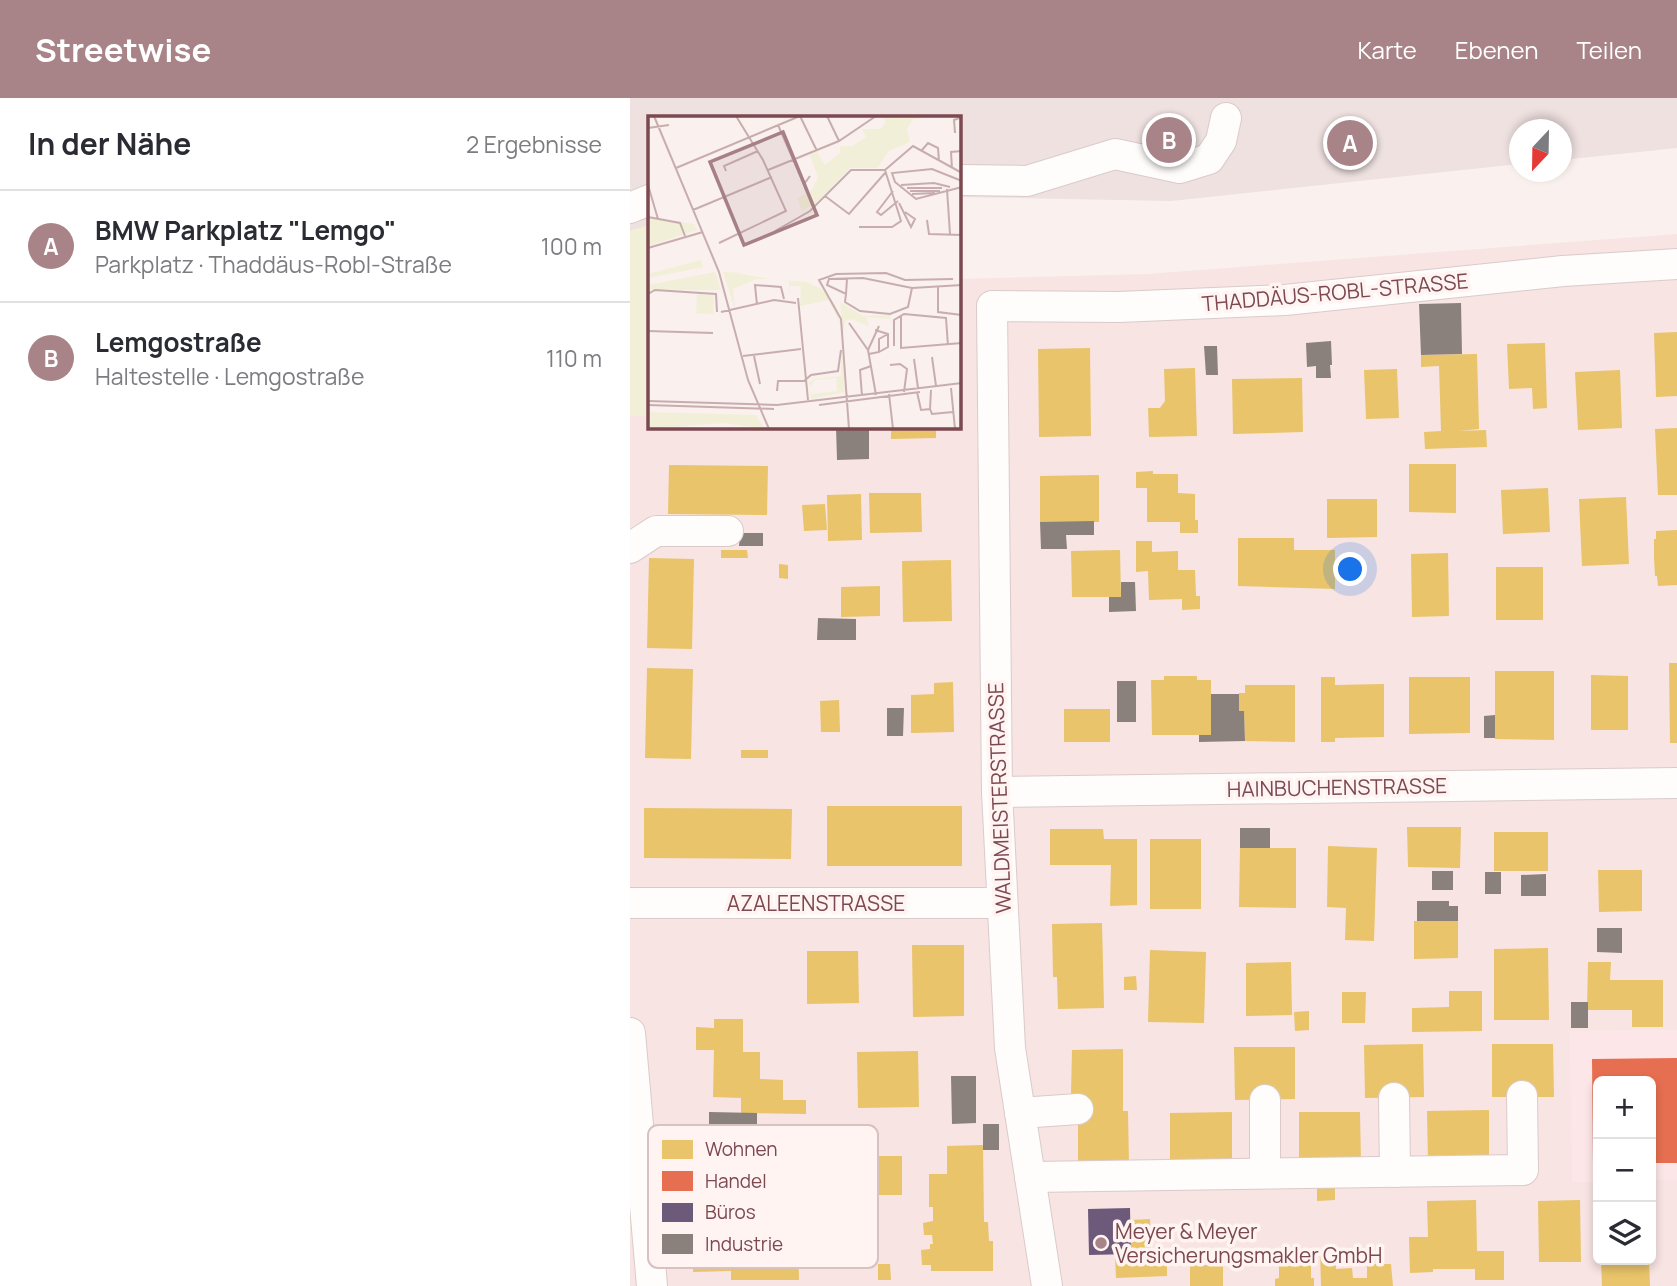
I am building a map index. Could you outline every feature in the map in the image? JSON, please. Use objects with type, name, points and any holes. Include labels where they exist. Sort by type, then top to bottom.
[{"type":"street","points":[[961,180],[1027,181],[1115,154],[1180,168],[1209,159],[1221,141],[1226,118]]},
{"type":"street","points":[[630,208],[648,200]]},
{"type":"street","name":"THADDÄUS-ROBL-STRASSE","points":[[992,306],[1119,307],[1285,300],[1563,271],[1677,264]]},
{"type":"street","name":"WALDMEISTERSTRASSE","points":[[992,306],[997,792],[1010,1048],[1048,1286]]},
{"type":"street","points":[[630,548],[656,531],[728,531]]},
{"type":"street","name":"HAINBUCHENSTRASSE","points":[[997,792],[1677,783]]},
{"type":"street","name":"AZALEENSTRASSE","points":[[630,903],[1002,903]]},
{"type":"street","points":[[630,1033],[648,1240]]},
{"type":"street","points":[[1030,1177],[1206,1171],[1265,1173],[1329,1168],[1395,1172],[1460,1166],[1522,1170],[1522,1096]]},
{"type":"street","points":[[1394,1098],[1395,1172]]},
{"type":"street","points":[[1265,1100],[1265,1173]]},
{"type":"street","points":[[1020,1113],[1078,1109]]},
{"type":"street","points":[[650,1268],[652,1286]]},
{"type":"shaded area","points":[[630,98],[1677,98],[1677,148],[1572,159],[1572,119],[1509,119],[1509,165],[1171,201],[961,197],[961,116],[648,116],[648,225],[630,231]]},
{"type":"shaded area","points":[[648,225],[648,415],[630,416],[630,231]]},
{"type":"shaded area","points":[[1677,234],[1677,1030],[1570,1031],[1573,1182],[1593,1181],[1593,1265],[1656,1265],[1656,1180],[1677,1180],[1677,1286],[630,1286],[630,416],[648,415],[648,429],[961,429],[961,279],[1148,274]]},
{"type":"shaded area","points":[[1677,1030],[1677,1180],[1656,1180],[1656,1076],[1593,1076],[1593,1181],[1572,1182],[1570,1031]]},
{"type":"building: Wohnen","points":[[1677,332],[1677,396],[1656,397],[1654,333]]},
{"type":"building: Wohnen","points":[[1545,343],[1547,408],[1533,409],[1532,388],[1509,389],[1507,344]]},
{"type":"building: Wohnen","points":[[1090,348],[1091,436],[1039,437],[1038,349]]},
{"type":"building: Wohnen","points":[[1477,354],[1479,429],[1459,431],[1486,430],[1487,447],[1425,449],[1424,432],[1441,431],[1439,366],[1421,367],[1421,355]]},
{"type":"building: Wohnen","points":[[1195,368],[1197,436],[1149,437],[1148,408],[1160,408],[1165,401],[1164,369]]},
{"type":"building: Wohnen","points":[[1397,369],[1399,418],[1366,419],[1364,370]]},
{"type":"building: Wohnen","points":[[1620,370],[1622,428],[1578,430],[1575,372]]},
{"type":"building: Wohnen","points":[[1302,378],[1303,432],[1233,434],[1232,379]]},
{"type":"building: Wohnen","points":[[1677,428],[1677,495],[1658,495],[1655,429]]},
{"type":"building: Wohnen","points":[[891,429],[936,429],[936,438],[891,439]]},
{"type":"building: Wohnen","points":[[1409,464],[1456,464],[1456,513],[1409,512]]},
{"type":"building: Wohnen","points":[[669,465],[768,466],[767,515],[668,514]]},
{"type":"building: Wohnen","points":[[1153,471],[1153,474],[1178,474],[1178,493],[1195,494],[1198,533],[1180,533],[1180,522],[1147,522],[1147,488],[1136,488],[1136,472]]},
{"type":"building: Wohnen","points":[[1099,475],[1099,522],[1040,522],[1040,476]]},
{"type":"building: Wohnen","points":[[1548,488],[1550,532],[1503,534],[1501,490]]},
{"type":"building: Wohnen","points":[[869,493],[921,493],[922,532],[870,533]]},
{"type":"building: Wohnen","points":[[861,494],[862,540],[828,541],[827,495]]},
{"type":"building: Wohnen","points":[[1626,497],[1629,564],[1582,566],[1579,499]]},
{"type":"building: Wohnen","points":[[1327,499],[1377,499],[1377,537],[1327,538]]},
{"type":"building: Wohnen","points":[[825,504],[827,530],[804,531],[802,505]]},
{"type":"building: Wohnen","points":[[1677,530],[1677,585],[1658,586],[1654,558],[1656,531]]},
{"type":"building: Wohnen","points":[[1238,538],[1294,538],[1294,550],[1335,550],[1335,589],[1238,586]]},
{"type":"building: Wohnen","points":[[1136,541],[1152,541],[1152,552],[1178,551],[1178,570],[1195,570],[1196,596],[1200,596],[1200,609],[1182,610],[1182,599],[1149,600],[1148,571],[1136,572]]},
{"type":"building: Wohnen","points":[[721,550],[747,550],[748,558],[721,558]]},
{"type":"building: Wohnen","points":[[1120,550],[1121,597],[1072,597],[1071,551]]},
{"type":"building: Wohnen","points":[[1448,553],[1449,616],[1412,617],[1411,554]]},
{"type":"building: Wohnen","points":[[649,558],[694,559],[692,649],[647,648]]},
{"type":"building: Wohnen","points":[[951,560],[952,621],[903,622],[902,561]]},
{"type":"building: Wohnen","points":[[779,564],[788,565],[788,579],[779,578]]},
{"type":"building: Wohnen","points":[[1496,567],[1543,567],[1543,620],[1496,620]]},
{"type":"building: Wohnen","points":[[880,586],[880,616],[841,617],[841,587]]},
{"type":"building: Wohnen","points":[[1669,663],[1677,663],[1677,743],[1670,743]]},
{"type":"building: Wohnen","points":[[647,668],[693,669],[691,759],[645,758]]},
{"type":"building: Wohnen","points":[[1495,671],[1554,671],[1554,740],[1495,739]]},
{"type":"building: Wohnen","points":[[1591,675],[1628,676],[1628,730],[1591,730]]},
{"type":"building: Wohnen","points":[[1164,676],[1197,676],[1197,680],[1211,680],[1211,735],[1152,735],[1151,680],[1164,680]]},
{"type":"building: Wohnen","points":[[1321,677],[1335,677],[1335,685],[1384,684],[1384,737],[1335,738],[1335,742],[1321,742]]},
{"type":"building: Wohnen","points":[[1409,677],[1470,677],[1470,733],[1409,734]]},
{"type":"building: Wohnen","points":[[953,682],[954,732],[911,733],[911,695],[934,694],[934,683]]},
{"type":"building: Wohnen","points":[[1245,685],[1295,685],[1295,742],[1245,741],[1244,711],[1239,711],[1239,693],[1245,693]]},
{"type":"building: Wohnen","points":[[839,700],[840,732],[821,732],[820,701]]},
{"type":"building: Wohnen","points":[[1064,709],[1110,709],[1110,742],[1064,742]]},
{"type":"building: Wohnen","points":[[741,750],[768,750],[768,758],[741,758]]},
{"type":"building: Wohnen","points":[[827,806],[962,806],[962,866],[827,866]]},
{"type":"building: Wohnen","points":[[644,808],[792,809],[791,859],[644,858]]},
{"type":"building: Wohnen","points":[[1407,827],[1461,827],[1460,868],[1408,867]]},
{"type":"building: Wohnen","points":[[1050,829],[1103,829],[1104,839],[1137,839],[1137,905],[1110,906],[1111,865],[1050,865]]},
{"type":"building: Wohnen","points":[[1494,832],[1548,832],[1548,871],[1494,871]]},
{"type":"building: Wohnen","points":[[1150,839],[1201,839],[1201,909],[1150,909]]},
{"type":"building: Wohnen","points":[[1328,846],[1377,848],[1374,941],[1345,940],[1346,908],[1327,907]]},
{"type":"building: Wohnen","points":[[1240,848],[1296,848],[1296,908],[1239,907]]},
{"type":"building: Wohnen","points":[[1598,870],[1642,870],[1642,911],[1599,912]]},
{"type":"building: Wohnen","points":[[1414,921],[1458,921],[1458,958],[1414,959]]},
{"type":"building: Wohnen","points":[[1102,923],[1104,1008],[1058,1009],[1057,977],[1053,977],[1052,924]]},
{"type":"building: Wohnen","points":[[912,945],[964,945],[964,1016],[913,1017]]},
{"type":"building: Wohnen","points":[[1548,948],[1549,1020],[1494,1020],[1494,949]]},
{"type":"building: Wohnen","points":[[1150,950],[1206,952],[1204,1023],[1148,1022]]},
{"type":"building: Wohnen","points":[[807,951],[858,951],[859,1003],[807,1004]]},
{"type":"building: Wohnen","points":[[1291,962],[1292,1015],[1246,1016],[1246,963]]},
{"type":"building: Wohnen","points":[[1588,962],[1611,962],[1610,980],[1663,980],[1663,1027],[1632,1027],[1632,1010],[1587,1010]]},
{"type":"building: Wohnen","points":[[1136,976],[1137,990],[1124,990],[1124,977]]},
{"type":"building: Wohnen","points":[[1449,991],[1482,991],[1482,1031],[1412,1032],[1412,1008],[1449,1007]]},
{"type":"building: Wohnen","points":[[1342,992],[1366,992],[1365,1023],[1342,1023]]},
{"type":"building: Wohnen","points":[[1309,1011],[1309,1030],[1295,1031],[1294,1012]]},
{"type":"building: Wohnen","points":[[714,1019],[743,1019],[743,1052],[760,1052],[760,1079],[783,1080],[783,1100],[806,1100],[806,1114],[741,1113],[741,1098],[713,1097],[714,1050],[696,1050],[696,1027],[714,1028]]},
{"type":"building: Wohnen","points":[[1423,1044],[1424,1097],[1365,1098],[1364,1045]]},
{"type":"building: Wohnen","points":[[1492,1044],[1553,1044],[1554,1097],[1492,1097]]},
{"type":"building: Wohnen","points":[[1234,1047],[1295,1047],[1295,1099],[1235,1100]]},
{"type":"building: Wohnen","points":[[1123,1049],[1123,1111],[1128,1111],[1129,1166],[1078,1167],[1078,1102],[1072,1102],[1072,1050]]},
{"type":"building: Wohnen","points":[[918,1051],[919,1107],[858,1108],[857,1052]]},
{"type":"building: Wohnen","points":[[1489,1110],[1489,1162],[1428,1163],[1427,1111]]},
{"type":"building: Wohnen","points":[[1232,1112],[1232,1167],[1170,1167],[1170,1113]]},
{"type":"building: Wohnen","points":[[1299,1112],[1360,1112],[1361,1164],[1299,1164]]},
{"type":"building: Wohnen","points":[[983,1145],[984,1222],[988,1222],[989,1241],[993,1241],[993,1271],[931,1271],[931,1265],[922,1265],[921,1250],[930,1249],[930,1244],[933,1244],[932,1235],[924,1235],[923,1223],[933,1221],[933,1207],[929,1207],[929,1174],[947,1174],[947,1146]]},
{"type":"building: Wohnen","points":[[878,1156],[902,1156],[902,1195],[878,1195]]},
{"type":"building: Wohnen","points":[[1317,1183],[1335,1183],[1335,1200],[1317,1201]]},
{"type":"building: Wohnen","points":[[1476,1200],[1477,1251],[1504,1251],[1504,1280],[1475,1280],[1475,1269],[1433,1269],[1433,1272],[1410,1273],[1409,1237],[1428,1237],[1427,1201]]},
{"type":"building: Wohnen","points":[[1580,1200],[1581,1262],[1539,1262],[1538,1201]]},
{"type":"building: Wohnen","points":[[1150,1219],[1151,1251],[1131,1252],[1130,1220]]},
{"type":"building: Wohnen","points":[[1320,1249],[1335,1249],[1336,1269],[1352,1268],[1353,1278],[1367,1278],[1367,1264],[1391,1264],[1393,1286],[1321,1286]]},
{"type":"building: Wohnen","points":[[1167,1253],[1167,1276],[1116,1278],[1115,1254]]},
{"type":"building: Wohnen","points":[[1279,1263],[1311,1263],[1314,1286],[1275,1286],[1275,1279],[1279,1278]]},
{"type":"building: Wohnen","points":[[878,1264],[890,1264],[891,1280],[878,1280]]},
{"type":"building: Wohnen","points":[[1190,1265],[1223,1265],[1223,1286],[1190,1286]]},
{"type":"building: Wohnen","points":[[1601,1265],[1649,1265],[1650,1286],[1602,1286]]},
{"type":"building: Wohnen","points":[[693,1268],[799,1268],[799,1280],[731,1280],[731,1271],[693,1272]]},
{"type":"building: Handel","points":[[1677,1058],[1677,1163],[1656,1163],[1656,1076],[1593,1076],[1593,1164],[1592,1059]]},
{"type":"building: Büros","points":[[1130,1208],[1131,1254],[1089,1255],[1088,1209]]},
{"type":"building: Industrie","points":[[1461,303],[1462,354],[1421,355],[1419,304]]},
{"type":"building: Industrie","points":[[1331,341],[1331,378],[1316,378],[1316,366],[1307,367],[1306,343]]},
{"type":"building: Industrie","points":[[1204,346],[1217,346],[1218,375],[1206,375]]},
{"type":"building: Industrie","points":[[836,429],[869,429],[869,459],[837,460]]},
{"type":"building: Industrie","points":[[1094,521],[1094,535],[1066,535],[1067,549],[1041,549],[1040,522]]},
{"type":"building: Industrie","points":[[740,533],[763,533],[763,546],[739,546]]},
{"type":"building: Industrie","points":[[1121,582],[1135,582],[1136,611],[1109,612],[1109,597],[1121,597]]},
{"type":"building: Industrie","points":[[818,618],[856,619],[856,640],[817,640]]},
{"type":"building: Industrie","points":[[1117,681],[1136,681],[1136,722],[1117,722]]},
{"type":"building: Industrie","points":[[1211,694],[1239,694],[1239,711],[1244,711],[1245,741],[1199,742],[1199,735],[1211,735]]},
{"type":"building: Industrie","points":[[887,708],[904,708],[903,736],[887,736]]},
{"type":"building: Industrie","points":[[1495,715],[1495,738],[1484,738],[1484,716]]},
{"type":"building: Industrie","points":[[1240,828],[1270,828],[1270,848],[1240,848]]},
{"type":"building: Industrie","points":[[1432,871],[1453,871],[1453,890],[1432,890]]},
{"type":"building: Industrie","points":[[1485,872],[1501,872],[1501,894],[1485,894]]},
{"type":"building: Industrie","points":[[1546,874],[1546,896],[1521,896],[1521,875]]},
{"type":"building: Industrie","points":[[1417,901],[1449,901],[1449,906],[1458,906],[1458,921],[1417,921]]},
{"type":"building: Industrie","points":[[1597,928],[1622,928],[1622,953],[1597,952]]},
{"type":"building: Industrie","points":[[1571,1002],[1588,1002],[1588,1028],[1571,1028]]},
{"type":"building: Industrie","points":[[951,1076],[976,1076],[976,1123],[952,1124]]},
{"type":"building: Industrie","points":[[709,1112],[757,1113],[757,1125],[709,1125]]},
{"type":"building: Industrie","points":[[983,1124],[999,1124],[999,1150],[983,1150]]},
{"type":"place","name":"Lemgostraße","points":[[1169,140]]},
{"type":"place","name":"BMW Parkplatz \"Lemgo\"","points":[[1350,143]]},
{"type":"place","name":"Meyer & Meyer Versicherungsmakler GmbH","points":[[1101,1243]]}]
